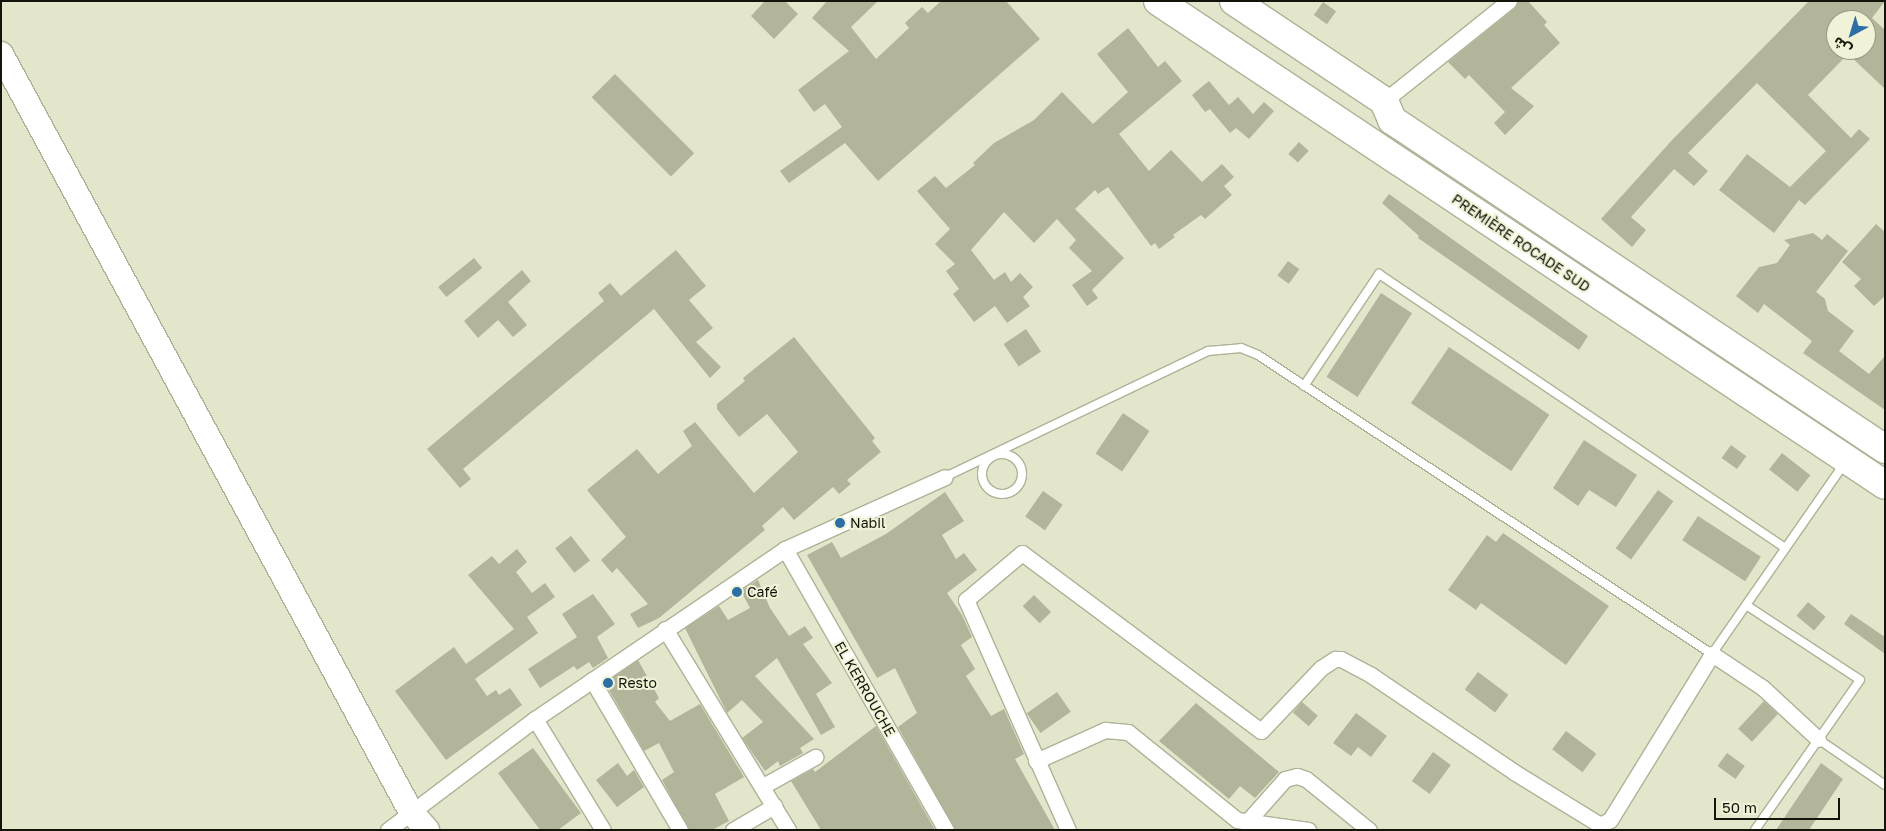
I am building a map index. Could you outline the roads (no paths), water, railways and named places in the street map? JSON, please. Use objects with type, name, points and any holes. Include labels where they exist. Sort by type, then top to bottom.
[{"type":"highway","name":"PREMIÈRE ROCADE SUD","points":[[1158,1],[1885,485]]},
{"type":"highway","points":[[1234,1],[1384,101],[1392,120],[1885,449]]},
{"type":"main road","points":[[1,54],[411,812],[427,830]]},
{"type":"street","points":[[1384,101],[1509,1]]},
{"type":"street","points":[[388,830],[535,719],[784,549],[945,477]]},
{"type":"street","name":"EL KERROUCHE","points":[[784,549],[946,830]]},
{"type":"street","points":[[1068,830],[966,600],[1022,553],[1261,731],[1321,668],[1335,659],[1341,659],[1371,675],[1514,772],[1600,825],[1610,820],[1712,654],[1763,688],[1818,739]]},
{"type":"street","points":[[665,629],[763,786],[788,830]]},
{"type":"street","points":[[592,680],[680,830]]},
{"type":"street","points":[[535,719],[603,830]]},
{"type":"street","points":[[1036,761],[1105,730],[1128,732],[1143,741],[1228,814],[1246,823],[1308,830]]},
{"type":"street","points":[[763,786],[815,757]]},
{"type":"street","points":[[1246,823],[1285,779],[1297,776],[1306,779],[1369,830]]},
{"type":"street","points":[[733,830],[774,806]]},
{"type":"lane","points":[[1304,386],[1379,274],[1785,548]]},
{"type":"lane","points":[[945,477],[990,457],[1003,454],[1016,459],[1022,471],[1014,489],[1001,494],[988,488],[983,469],[990,457],[1005,446],[1208,351],[1241,348],[1258,355],[1712,654],[1847,460]]},
{"type":"lane","points":[[1746,605],[1860,680],[1755,830]]},
{"type":"lane","points":[[1818,739],[1885,785]]},
{"type":"place","name":"Nabil","points":[[840,523]]},
{"type":"place","name":"Café","points":[[737,592]]},
{"type":"place","name":"Resto","points":[[608,683]]}]
